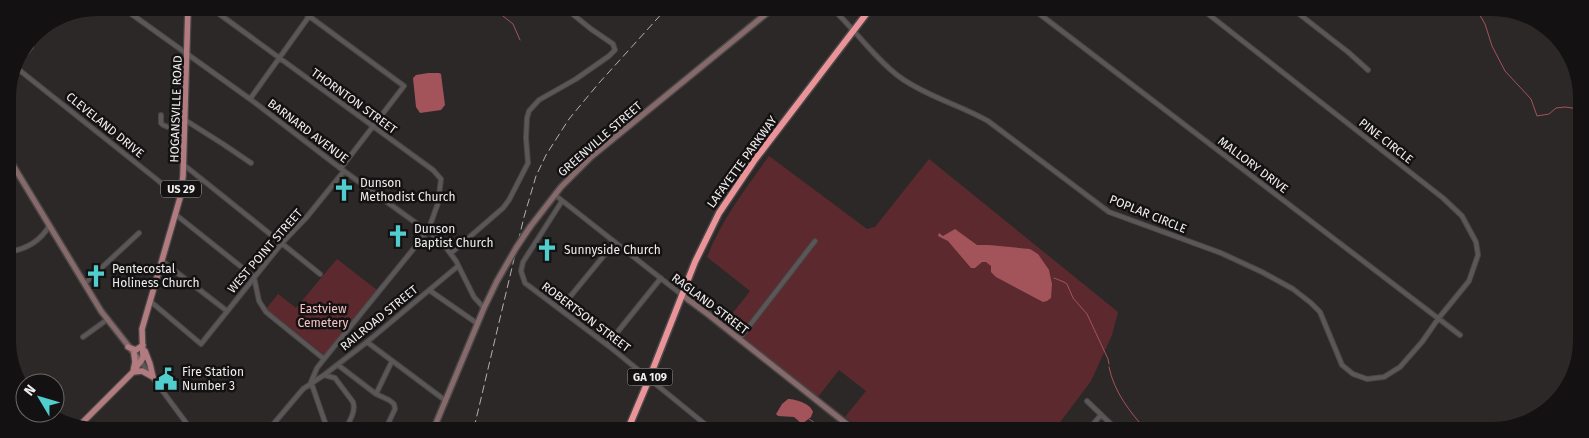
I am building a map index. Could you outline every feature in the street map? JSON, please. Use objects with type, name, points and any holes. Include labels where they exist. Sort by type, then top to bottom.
[{"type":"highway","name":"LAFAYETTE PARKWAY","points":[[631,422],[701,247],[726,202],[754,160],[865,16]]},
{"type":"main road","name":"HOGANSVILLE ROAD","points":[[142,362],[142,329],[180,198],[184,165],[188,16]]},
{"type":"main road","points":[[128,347],[136,350],[143,344],[153,377]]},
{"type":"main road","points":[[133,372],[134,354]]},
{"type":"main road","points":[[85,420],[142,362]]},
{"type":"main road","points":[[133,372],[142,371],[153,377]]},
{"type":"street","name":"BARNARD AVENUE","points":[[134,16],[441,240],[451,253],[474,297],[484,308]]},
{"type":"street","name":"THORNTON STREET","points":[[222,16],[433,170],[441,179],[438,203],[428,231]]},
{"type":"street","points":[[250,99],[310,16]]},
{"type":"street","name":"WEST POINT STREET","points":[[150,301],[201,344],[282,243],[310,213],[404,86],[310,16]]},
{"type":"street","points":[[451,253],[503,208],[509,200],[528,163],[526,138],[529,111],[538,100],[576,79],[615,50],[614,44],[575,16]]},
{"type":"street","name":"GREENVILLE STREET","points":[[437,422],[497,280],[530,226],[572,176],[597,152],[763,16]]},
{"type":"street","name":"POPLAR CIRCLE","points":[[840,16],[901,78],[930,95],[974,113],[988,121],[1109,212],[1221,253],[1293,289],[1320,312],[1340,361],[1345,368],[1357,376],[1371,379],[1384,377],[1392,373],[1400,367],[1422,342],[1438,319]]},
{"type":"street","name":"MALLORY DRIVE","points":[[1041,16],[1460,335]]},
{"type":"street","name":"PINE CIRCLE","points":[[1211,16],[1441,197],[1462,216],[1476,242],[1478,255],[1469,281],[1438,319]]},
{"type":"street","points":[[1301,16],[1368,70]]},
{"type":"street","name":"CLEVELAND DRIVE","points":[[21,71],[180,198]]},
{"type":"street","points":[[161,116],[161,123],[163,125],[185,134]]},
{"type":"street","points":[[185,120],[251,164]]},
{"type":"street","points":[[184,165],[320,274]]},
{"type":"street","points":[[16,170],[101,311],[128,347],[142,362],[186,422]]},
{"type":"street","name":"RAGLAND STREET","points":[[555,195],[845,422]]},
{"type":"street","name":"ROBERTSON STREET","points":[[562,201],[523,262],[521,271],[525,283],[607,345],[702,422]]},
{"type":"street","points":[[175,214],[254,277],[259,301],[266,312],[324,359]]},
{"type":"street","points":[[16,250],[36,242],[49,226]]},
{"type":"street","points":[[275,422],[295,397],[312,382],[317,368],[428,231]]},
{"type":"street","points":[[84,284],[140,233]]},
{"type":"street","points":[[740,338],[815,241]]},
{"type":"street","points":[[560,309],[615,242]]},
{"type":"street","points":[[162,261],[227,311]]},
{"type":"street","name":"RAILROAD STREET","points":[[312,382],[324,376],[367,342],[458,266]]},
{"type":"street","points":[[607,345],[661,278]]},
{"type":"street","points":[[429,290],[478,324]]},
{"type":"street","points":[[83,337],[108,319]]},
{"type":"street","points":[[367,342],[446,401]]},
{"type":"street","points":[[376,394],[392,360]]},
{"type":"street","points":[[336,366],[336,378],[354,406],[349,422]]},
{"type":"street","points":[[336,366],[394,404],[395,409],[389,422]]},
{"type":"street","points":[[324,376],[336,378]]},
{"type":"street","points":[[312,382],[325,422]]},
{"type":"street","points":[[1087,401],[1109,422]]},
{"type":"street","points":[[1095,422],[1102,415]]},
{"type":"green space","points":[[769,156],[867,229],[875,227],[929,159],[1118,312],[1112,335],[1091,381],[1060,422],[852,422],[845,417],[866,391],[839,370],[818,397],[725,323],[750,291],[707,257],[727,217]]},
{"type":"green space","name":"Eastview Cemetery","points":[[337,259],[377,290],[324,355],[266,309],[278,294],[296,308]]},
{"type":"shaded area","points":[[428,73],[441,74],[445,105],[441,110],[420,113],[416,107],[413,78],[416,75]]},
{"type":"shaded area","points":[[955,229],[977,245],[1030,249],[1038,254],[1049,270],[1052,284],[1051,298],[1043,302],[996,277],[991,272],[991,266],[986,262],[971,268],[948,241],[938,236],[939,233],[943,236]]},
{"type":"shaded area","points":[[788,399],[799,401],[806,404],[813,412],[811,417],[805,422],[800,422],[794,417],[778,416],[776,414],[782,404]]},
{"type":"waterway","points":[[503,16],[513,24],[520,40]]},
{"type":"waterway","points":[[1480,16],[1492,46],[1505,71],[1531,99],[1537,116],[1549,114],[1556,108],[1573,108]]},
{"type":"waterway","points":[[1054,278],[1067,284],[1073,298],[1087,314],[1109,364]]},
{"type":"waterway","points":[[1109,367],[1119,393],[1140,422]]},
{"type":"waterway","points":[[809,419],[814,422]]},
{"type":"railway","points":[[475,422],[524,217],[536,176],[546,155],[569,119],[660,16]]},
{"type":"place","name":"Dunson Methodist Church","points":[[344,190]]},
{"type":"place","name":"Dunson Baptist Church","points":[[398,236]]},
{"type":"place","name":"Sunnyside Church","points":[[547,250]]},
{"type":"place","name":"Pentecostal Holiness Church","points":[[96,276]]},
{"type":"place","name":"Fire Station Number 3","points":[[166,379]]}]
